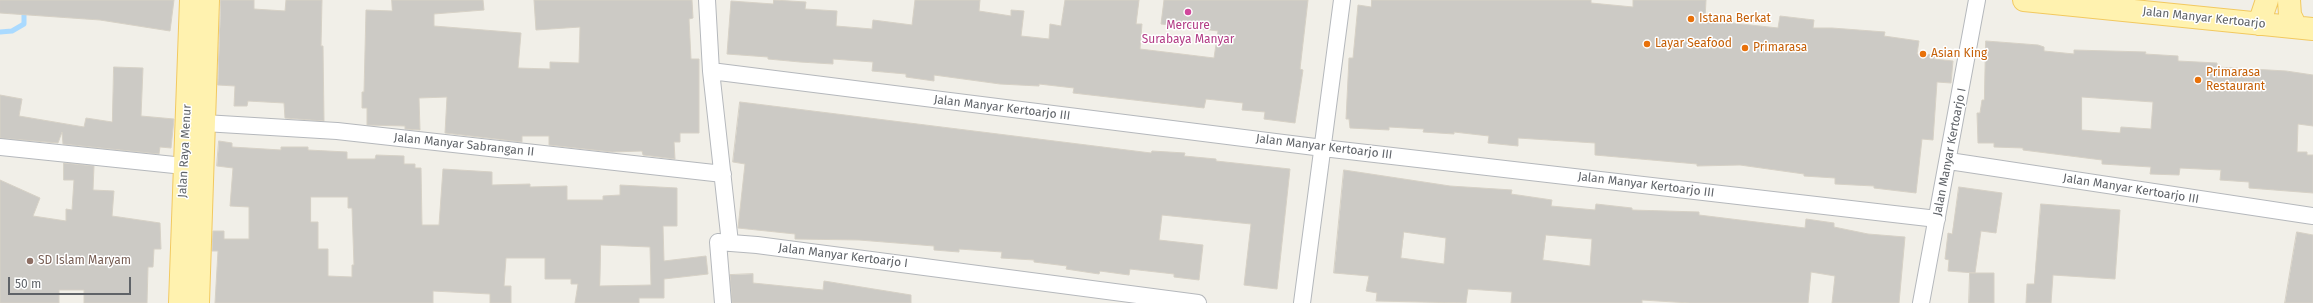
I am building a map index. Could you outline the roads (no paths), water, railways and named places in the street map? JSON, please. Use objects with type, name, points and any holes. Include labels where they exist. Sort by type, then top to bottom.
[{"type":"main road","name":"Jalan Raya Menur","points":[[191,0],[184,166],[191,202],[198,303]]},
{"type":"main road","name":"Jalan Raya Menur","points":[[180,303],[191,202],[204,123],[208,0]]},
{"type":"main road","name":"Jalan Manyar Kertoarjo","points":[[2024,0],[2304,28]]},
{"type":"main road","points":[[2260,24],[2267,0]]},
{"type":"main road","points":[[2289,0],[2290,15],[2304,28]]},
{"type":"street","points":[[707,0],[711,71],[730,243],[718,242],[723,303]]},
{"type":"street","points":[[1302,303],[1342,0]]},
{"type":"street","name":"Jalan Manyar Kertoarjo I","points":[[1921,303],[1949,161],[1977,0]]},
{"type":"street","name":"Jalan Manyar Kertoarjo III","points":[[711,71],[1323,148],[1937,219]]},
{"type":"street","name":"Jalan Manyar Sabrangan II","points":[[204,123],[337,131],[723,174]]},
{"type":"street","points":[[0,147],[184,166]]},
{"type":"street","name":"Jalan Manyar Kertoarjo III","points":[[1949,161],[2313,216]]},
{"type":"street","name":"Jalan Manyar Kertoarjo I","points":[[730,243],[1198,303]]},
{"type":"waterway","points":[[0,32],[12,31],[24,24],[24,0]]},
{"type":"place","name":"Mercure Surabaya Manyar","points":[[1188,12]]},
{"type":"place","name":"Istana Berkat","points":[[1691,19]]},
{"type":"place","name":"Layar Seafood","points":[[1647,44]]},
{"type":"place","name":"Primarasa","points":[[1745,48]]},
{"type":"place","name":"Asian King","points":[[1923,54]]},
{"type":"place","name":"Primarasa Restaurant","points":[[2198,80]]},
{"type":"place","name":"SD Islam Maryam","points":[[30,261]]}]
